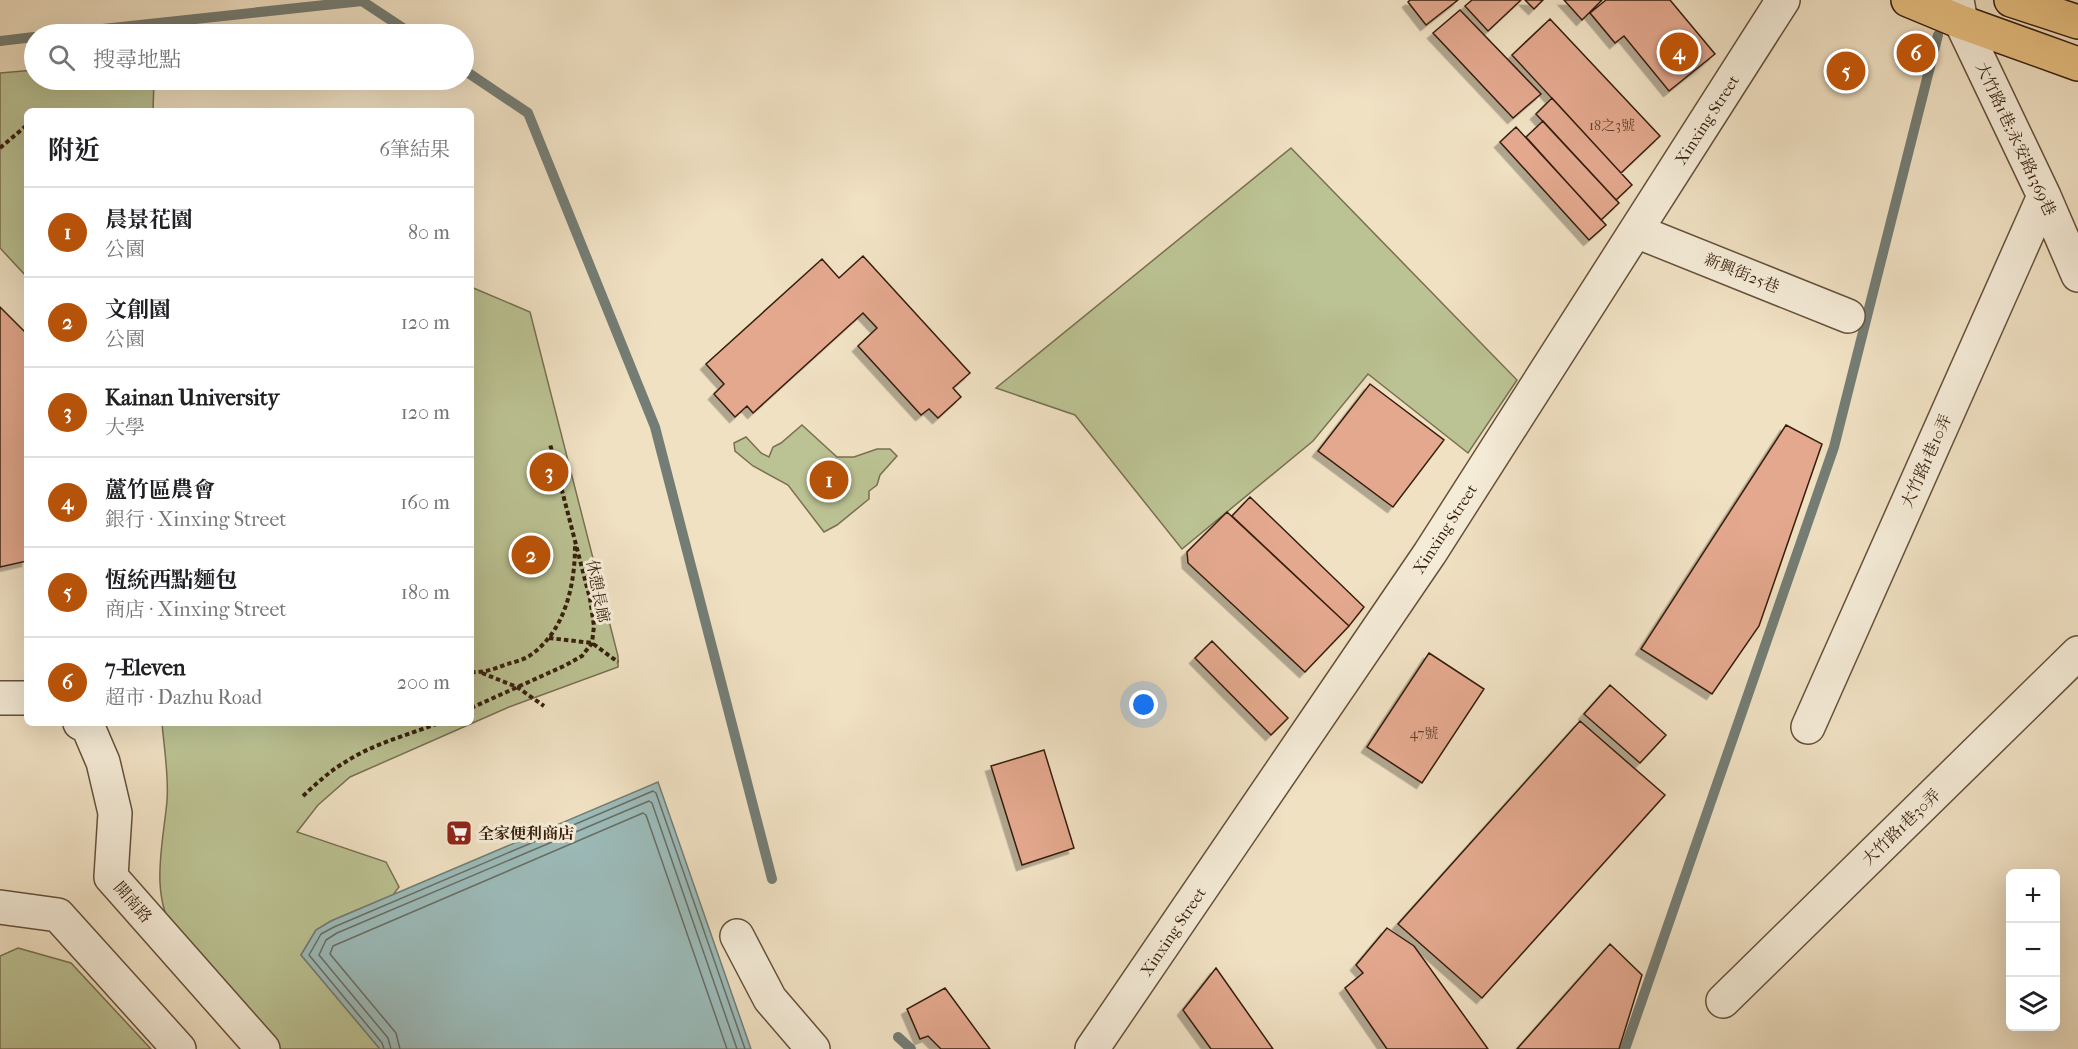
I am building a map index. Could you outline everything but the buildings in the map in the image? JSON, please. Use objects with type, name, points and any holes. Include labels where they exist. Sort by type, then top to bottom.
[{"type":"main road","points":[[1908,0],[1959,8],[2078,64]]},
{"type":"main road","points":[[2011,0],[2078,22]]},
{"type":"street","name":"Xinxing Street","points":[[1092,1049],[1430,553],[1783,0]]},
{"type":"street","name":"大竹路1巷;永安路1369巷","points":[[1959,8],[2078,274]]},
{"type":"street","name":"大竹路1巷10弄","points":[[1808,727],[2044,196]]},
{"type":"street","name":"新興街25巷","points":[[1636,231],[1848,316]]},
{"type":"street","name":"大竹路1巷30弄","points":[[1724,1001],[2078,653]]},
{"type":"street","points":[[0,698],[24,698]]},
{"type":"street","name":"開南路","points":[[85,726],[103,762],[115,813],[111,877],[263,1049]]},
{"type":"street","points":[[0,907],[58,915],[179,1049]]},
{"type":"street","points":[[736,936],[770,999],[813,1049]]},
{"type":"path","points":[[0,148],[24,127]]},
{"type":"path","name":"休憩長廊","points":[[474,707],[539,679],[582,656],[592,643],[594,626],[590,599],[550,444]]},
{"type":"path","points":[[482,673],[531,655],[549,638],[561,618],[569,595],[575,568],[575,543]]},
{"type":"path","points":[[549,638],[592,643],[618,662]]},
{"type":"path","points":[[474,672],[482,673],[517,687],[544,706]]},
{"type":"path","points":[[303,796],[330,772],[348,760],[372,748],[431,726]]},
{"type":"green space","points":[[24,71],[24,90],[154,90],[153,108],[24,108],[24,274],[0,248],[0,73]]},
{"type":"green space","points":[[1291,148],[1517,380],[1468,453],[1368,374],[1313,441],[1182,549],[1075,415],[996,388]]},
{"type":"green space","points":[[474,288],[530,312],[618,656],[618,667],[509,707],[474,722]]},
{"type":"green space","points":[[802,425],[837,457],[854,457],[877,449],[890,449],[897,456],[880,475],[877,485],[869,491],[869,499],[837,525],[824,532],[788,485],[753,466],[735,451],[734,443],[746,437],[761,453],[769,457],[773,447]]},
{"type":"green space","points":[[162,726],[466,726],[350,777],[318,805],[297,832],[386,862],[399,887],[393,895],[331,921],[316,930],[301,955],[380,1049],[279,1049],[176,935],[168,920],[160,887],[167,772]]},
{"type":"green space","points":[[18,948],[71,963],[151,1049],[0,1049],[0,956]]},
{"type":"water","points":[[658,782],[751,1049],[380,1049],[301,955],[316,930],[331,921]]},
{"type":"waterway","points":[[149,24],[362,1],[397,24]]},
{"type":"waterway","points":[[1625,1049],[1834,447],[1938,35]]},
{"type":"waterway","points":[[0,41],[24,38]]},
{"type":"waterway","points":[[474,77],[528,113],[655,427],[772,879]]},
{"type":"waterway","points":[[898,1037],[911,1049]]},
{"type":"place","name":"蘆竹區農會","points":[[1679,52]]},
{"type":"place","name":"7-Eleven","points":[[1916,53]]},
{"type":"place","name":"恆統西點麵包","points":[[1846,71]]},
{"type":"place","name":"Kainan University","points":[[549,472]]},
{"type":"place","name":"晨景花園","points":[[829,480]]},
{"type":"place","name":"文創園","points":[[531,555]]},
{"type":"place","name":"全家便利商店","points":[[459,833]]}]
